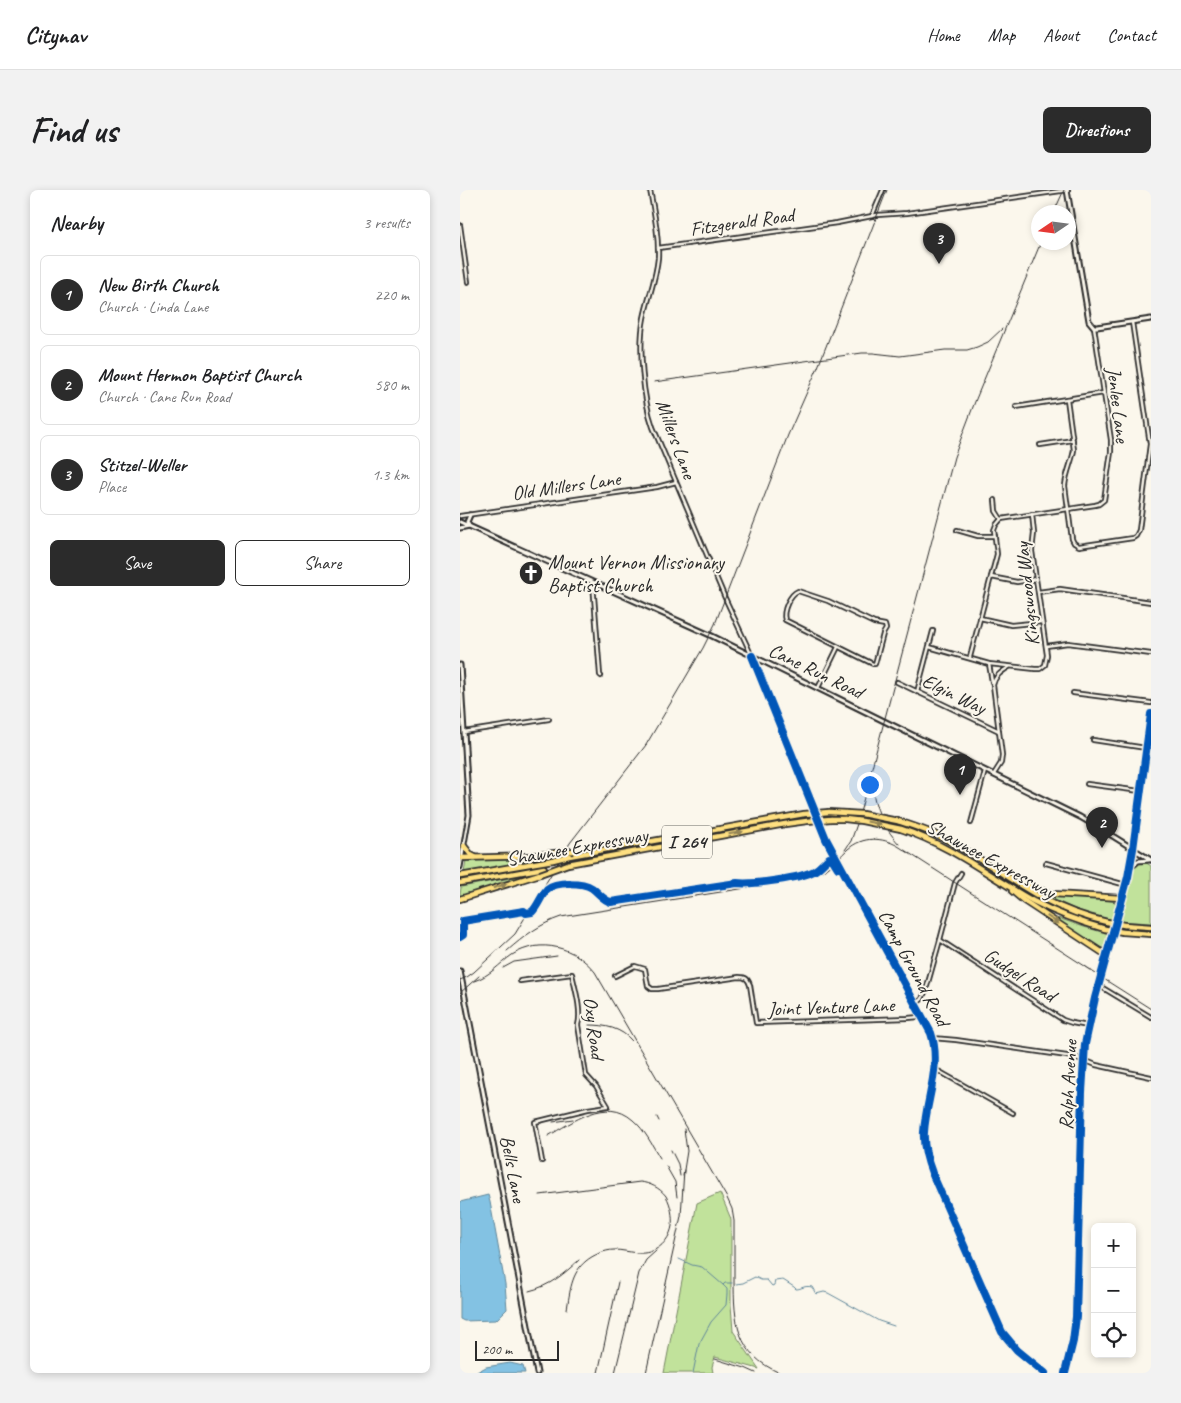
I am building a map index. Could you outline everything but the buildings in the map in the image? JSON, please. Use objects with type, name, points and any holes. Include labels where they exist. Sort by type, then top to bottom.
[{"type":"highway","name":"Shawnee Expressway","points":[[460,876],[804,814],[829,812],[862,814],[898,821],[943,838],[1057,906],[1107,922],[1151,927]]},
{"type":"highway","name":"Shawnee Expressway","points":[[462,883],[776,825],[808,820],[845,819],[901,829],[937,843],[1033,901],[1071,919],[1105,929],[1151,935]]},
{"type":"highway","points":[[464,846],[476,858]]},
{"type":"highway","points":[[461,858],[599,851]]},
{"type":"highway","points":[[460,899],[568,864]]},
{"type":"highway","points":[[997,870],[1033,888],[1053,894],[1122,898]]},
{"type":"highway","points":[[999,881],[1024,901],[1106,955]]},
{"type":"street","name":"Millers Lane","points":[[650,190],[658,248],[655,276],[642,328],[641,353],[650,420],[725,598],[752,656]]},
{"type":"street","points":[[872,216],[883,190]]},
{"type":"street","name":"Fitzgerald Road","points":[[658,248],[872,216],[908,214],[1067,190]]},
{"type":"street","points":[[1067,190],[1089,322],[1094,327],[1151,319]]},
{"type":"street","points":[[460,225],[468,282]]},
{"type":"street","points":[[460,263],[466,262]]},
{"type":"street","points":[[1067,399],[1073,440],[1073,457],[1064,486],[1071,537],[1074,543],[1081,546],[1129,539],[1136,536],[1139,530],[1150,444],[1132,322]]},
{"type":"street","name":"Jenlee Lane","points":[[1001,520],[1100,504],[1105,498],[1111,448],[1094,327]]},
{"type":"street","points":[[1016,407],[1104,393]]},
{"type":"street","points":[[1040,445],[1073,440]]},
{"type":"street","name":"Old Millers Lane","points":[[460,516],[676,482]]},
{"type":"street","points":[[970,658],[997,554],[995,528],[1001,520],[996,511],[994,500]]},
{"type":"street","name":"Kingswood Way","points":[[929,647],[989,664],[1035,669],[1042,668],[1046,663],[1046,646],[1032,547],[1034,532],[1032,514]]},
{"type":"street","points":[[460,528],[470,526],[467,522],[470,515]]},
{"type":"street","name":"Cane Run Road","points":[[460,522],[710,635],[1080,817],[1151,860]]},
{"type":"street","points":[[957,530],[978,536],[995,536]]},
{"type":"street","points":[[991,576],[1012,582],[1036,579]]},
{"type":"street","points":[[593,583],[601,676]]},
{"type":"street","points":[[1038,592],[1060,589],[1151,602]]},
{"type":"street","points":[[798,591],[828,601],[874,623],[886,626],[876,663],[874,664],[838,647],[785,620],[784,614],[793,593],[798,591]]},
{"type":"street","points":[[980,618],[1011,625],[1042,622]]},
{"type":"street","points":[[917,692],[933,631]]},
{"type":"street","points":[[1046,646],[1068,643],[1151,654]]},
{"type":"street","points":[[818,688],[838,647]]},
{"type":"street","name":"Camp Ground Road","points":[[752,656],[826,839],[933,1038],[936,1053],[935,1069],[924,1133],[928,1162],[1002,1332],[1017,1350],[1045,1373]]},
{"type":"street","points":[[989,664],[1002,758],[994,775]]},
{"type":"street","points":[[460,665],[469,815],[460,867]]},
{"type":"street","name":"Kingswood Way","points":[[993,685],[994,680],[999,674],[1010,666]]},
{"type":"street","name":"Elgin Way","points":[[897,682],[999,731]]},
{"type":"street","points":[[1072,692],[1151,704]]},
{"type":"street","name":"Ralph Avenue","points":[[1065,1373],[1073,1341],[1076,1317],[1084,1060],[1088,1026],[1130,868],[1151,714]]},
{"type":"street","points":[[464,732],[549,719]]},
{"type":"street","points":[[1093,740],[1146,748]]},
{"type":"street","points":[[971,824],[986,771]]},
{"type":"street","points":[[1087,784],[1140,791]]},
{"type":"street","points":[[460,836],[466,838]]},
{"type":"street","points":[[1130,868],[1138,860],[1151,860]]},
{"type":"street","points":[[1046,863],[1126,885]]},
{"type":"street","points":[[916,1004],[924,996],[955,883],[961,872]]},
{"type":"street","name":"Gudgel Road","points":[[940,940],[1063,1020],[1088,1026]]},
{"type":"street","name":"Joint Venture Lane","points":[[615,976],[634,966],[645,969],[648,986],[658,990],[740,977],[746,978],[750,985],[756,1022],[908,1018],[922,1015]]},
{"type":"street","name":"Bells Lane","points":[[460,971],[537,1373]]},
{"type":"street","name":"Oxy Road","points":[[520,981],[572,974],[580,1020],[578,1025],[586,1075],[596,1086],[608,1106],[588,1108],[535,1122],[542,1161]]},
{"type":"street","points":[[1098,985],[1151,1016]]},
{"type":"street","points":[[933,1038],[971,1042],[1084,1060],[1096,1065],[1151,1077]]},
{"type":"street","points":[[935,1069],[1013,1113]]},
{"type":"green space","points":[[545,856],[545,858],[464,873],[466,860]]},
{"type":"green space","points":[[1139,862],[1145,862],[1151,866],[1151,923],[1120,921],[1134,867]]},
{"type":"green space","points":[[533,874],[462,896],[460,896],[461,887]]},
{"type":"green space","points":[[1044,895],[1113,901],[1116,903],[1112,920],[1075,909]]},
{"type":"green space","points":[[1058,918],[1109,934],[1105,948],[1099,948],[1058,921]]},
{"type":"green space","points":[[720,1193],[731,1219],[731,1305],[733,1331],[759,1369],[715,1357],[712,1367],[713,1373],[664,1373],[697,1203]]},
{"type":"water","points":[[488,1195],[505,1284],[507,1309],[496,1320],[464,1321],[460,1319],[460,1202]]},
{"type":"water","points":[[510,1363],[523,1366],[525,1373],[475,1373],[486,1367]]},
{"type":"waterway","points":[[679,1259],[702,1267],[723,1285]]},
{"type":"waterway","points":[[736,1284],[755,1277],[767,1280],[772,1286],[775,1281],[783,1280],[796,1289],[807,1286],[812,1287],[816,1294],[828,1293],[879,1321],[894,1326]]},
{"type":"waterway","points":[[693,1373],[699,1344],[711,1322],[726,1305],[727,1289],[723,1285],[725,1283],[732,1283]]},
{"type":"railway","points":[[460,980],[474,972],[515,934],[570,843],[646,745],[703,648],[715,624],[788,435],[818,367],[887,190]]},
{"type":"railway","points":[[1057,205],[1064,190]]},
{"type":"railway","points":[[845,850],[851,841],[857,824],[954,457],[1038,250]]},
{"type":"railway","points":[[654,382],[862,353],[900,356],[945,350],[967,350],[988,342],[1002,329]]},
{"type":"railway","points":[[872,778],[872,788],[879,814],[899,844]]},
{"type":"railway","points":[[507,951],[533,931],[561,917],[807,878],[828,868],[854,845],[873,839],[886,841],[898,846],[1091,970]]},
{"type":"railway","points":[[474,981],[490,973],[512,955],[534,947],[546,946],[557,947],[578,956],[595,972],[727,1198],[732,1209],[734,1221],[734,1295],[740,1335],[754,1356],[765,1365],[780,1373]]},
{"type":"railway","points":[[503,968],[514,962],[557,956]]},
{"type":"railway","points":[[1085,967],[1151,1009]]},
{"type":"railway","points":[[460,993],[479,976]]},
{"type":"railway","points":[[589,1025],[613,1028],[623,1033],[632,1041]]},
{"type":"railway","points":[[548,1136],[579,1118],[601,1111],[612,1110],[623,1113],[633,1120],[641,1128],[660,1158]]},
{"type":"railway","points":[[657,1117],[659,1121]]},
{"type":"railway","points":[[553,1122],[573,1119]]},
{"type":"railway","points":[[683,1176],[687,1151],[684,1129]]},
{"type":"railway","points":[[671,1150],[678,1164],[680,1176]]},
{"type":"railway","points":[[666,1166],[675,1182],[677,1197]]},
{"type":"railway","points":[[646,1373],[681,1216],[684,1170]]},
{"type":"railway","points":[[540,1195],[640,1182],[658,1188],[666,1196],[672,1214],[672,1226],[668,1238],[655,1250],[643,1253],[610,1250],[599,1253],[581,1266],[574,1277],[567,1309]]},
{"type":"railway","points":[[615,1373],[639,1273],[646,1260],[656,1251]]},
{"type":"railway","points":[[529,1291],[544,1286],[556,1279],[579,1260]]},
{"type":"railway","points":[[598,1373],[618,1282]]},
{"type":"railway","points":[[715,1359],[756,1373]]},
{"type":"cycle path","points":[[752,656],[826,839],[931,1033],[935,1058],[924,1137],[928,1163],[932,1173],[1002,1332],[1017,1350],[1045,1373]]},
{"type":"cycle path","points":[[1065,1373],[1073,1341],[1076,1317],[1085,1044],[1095,998],[1128,877],[1151,714]]},
{"type":"cycle path","points":[[460,937],[463,935],[463,921],[524,911],[526,913],[532,912],[551,886],[570,883],[582,884],[592,888],[611,902],[808,874],[819,868],[829,858],[833,860],[838,868]]},
{"type":"place","name":"Stitzel-Weller","points":[[939,264]]},
{"type":"place","name":"Mount Vernon Missionary Baptist Church","points":[[531,573]]},
{"type":"place","name":"New Birth Church","points":[[960,795]]},
{"type":"place","name":"Mount Hermon Baptist Church","points":[[1102,848]]}]
